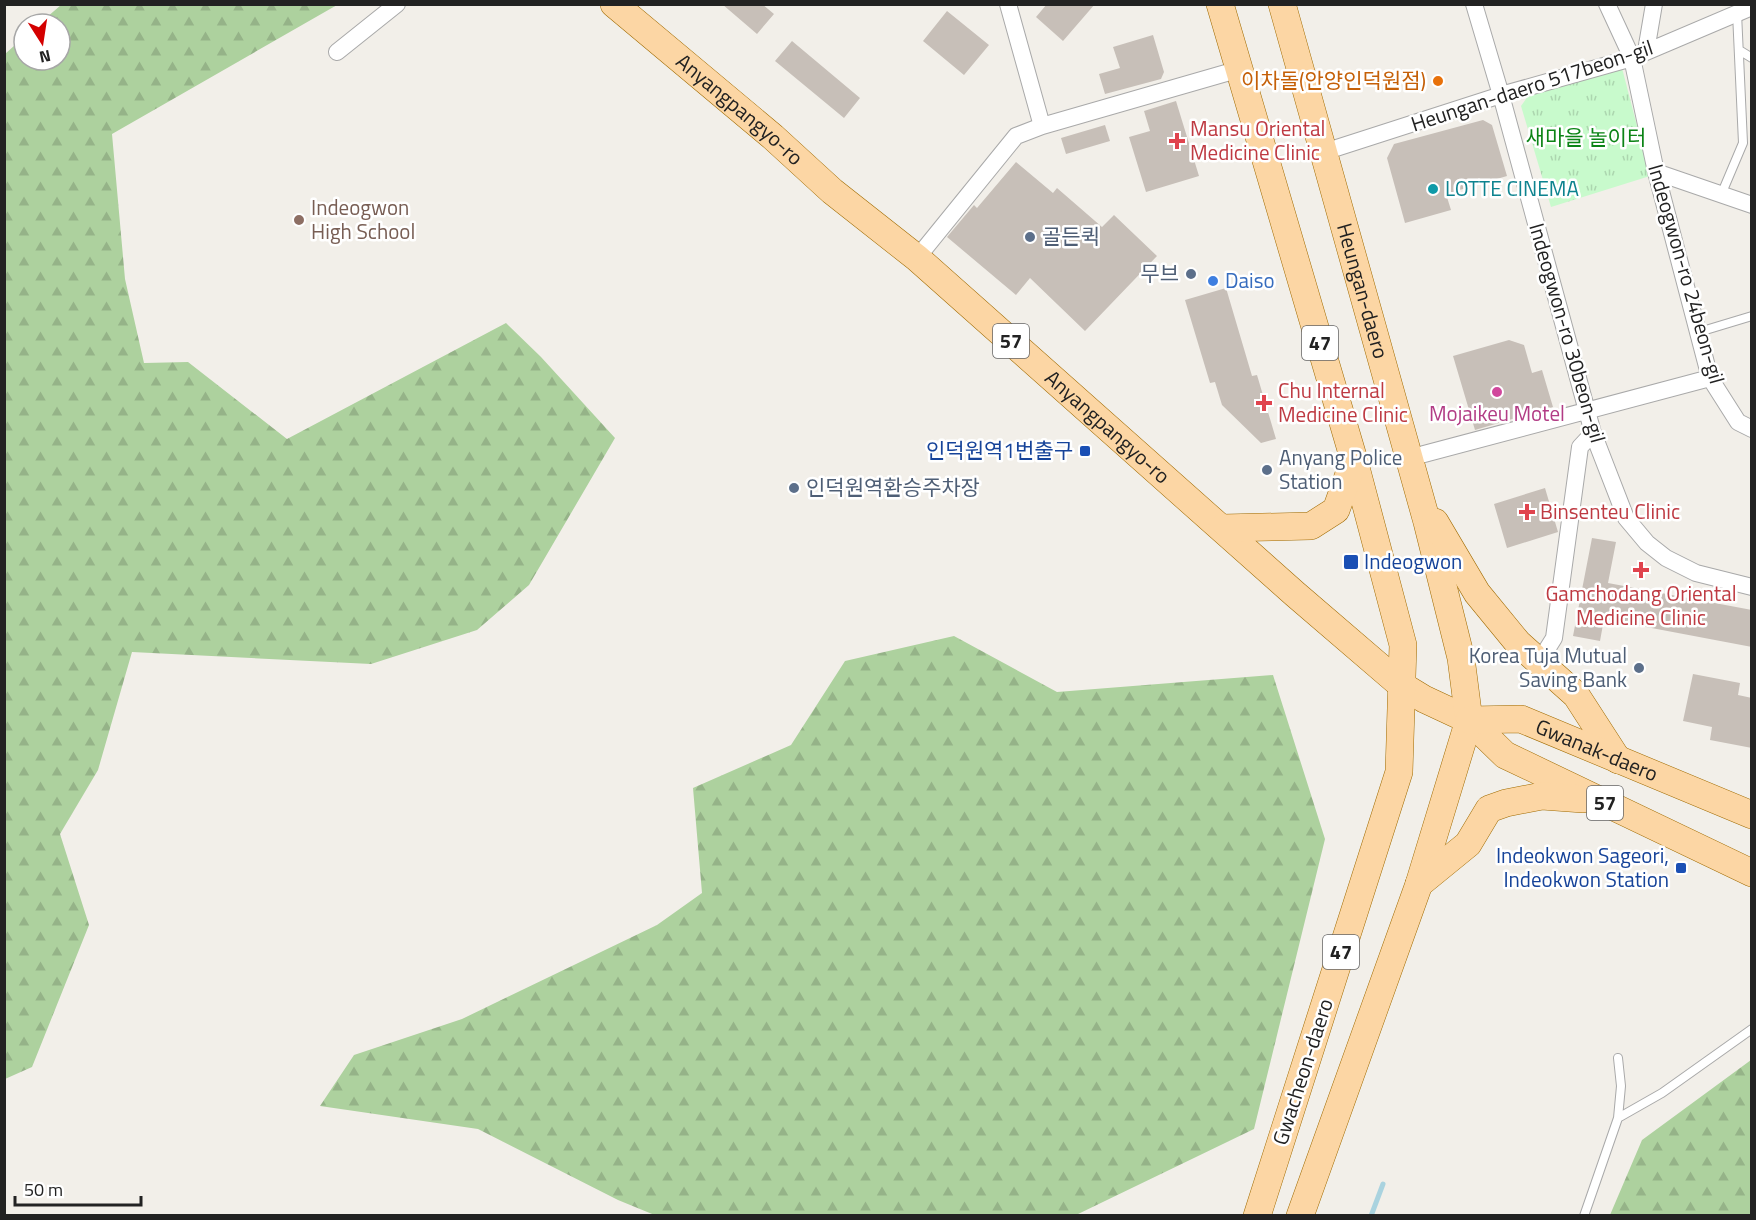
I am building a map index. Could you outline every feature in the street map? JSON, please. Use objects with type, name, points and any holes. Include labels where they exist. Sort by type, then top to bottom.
[{"type":"main road","name":"Anyangpangyo-ro","points":[[614,4],[764,130],[832,191],[917,258],[1401,685],[1424,699],[1469,720]]},
{"type":"main road","name":"47","points":[[1220,4],[1354,460],[1403,645],[1401,685]]},
{"type":"main road","name":"Heungan-daero","points":[[1282,4],[1419,495],[1461,658],[1469,720]]},
{"type":"main road","points":[[1222,528],[1311,526],[1336,510],[1354,460]]},
{"type":"main road","points":[[1419,495],[1477,593],[1518,643],[1576,695],[1618,760]]},
{"type":"main road","name":"Gwacheon-daero","points":[[1257,1215],[1399,772],[1401,685]]},
{"type":"main road","name":"Gwanak-daero","points":[[1469,720],[1521,719],[1752,815]]},
{"type":"main road","name":"Gwacheon-daero","points":[[1300,1215],[1419,884],[1469,720]]},
{"type":"main road","name":"Gwanak-daero","points":[[1469,720],[1505,755],[1752,873]]},
{"type":"main road","points":[[1419,884],[1468,844],[1489,809],[1542,796],[1600,801]]},
{"type":"street","points":[[337,52],[397,4]]},
{"type":"street","points":[[1008,4],[1042,126]]},
{"type":"street","name":"Indeogwon-ro 30beon-gil","points":[[1474,4],[1593,433],[1626,519],[1647,543],[1666,558],[1696,573],[1752,587]]},
{"type":"street","name":"Indeogwon-ro 24beon-gil","points":[[1607,4],[1639,54],[1656,172],[1710,378],[1738,422],[1752,429]]},
{"type":"street","points":[[1639,54],[1654,4]]},
{"type":"street","name":"Heungan-daero 517beon-gil","points":[[1324,152],[1501,95],[1639,54],[1744,10]]},
{"type":"street","points":[[917,258],[1016,136],[1042,126],[1240,69]]},
{"type":"street","points":[[1656,172],[1752,205]]},
{"type":"street","points":[[1409,458],[1710,378]]},
{"type":"street","points":[[1539,662],[1554,638],[1580,447],[1593,433]]},
{"type":"lane","name":"Heungan-daero 517beon-gil","points":[[1721,195],[1743,143],[1739,50],[1744,10]]},
{"type":"lane","points":[[1739,50],[1752,58]]},
{"type":"lane","points":[[1699,332],[1752,316]]},
{"type":"lane","points":[[1618,1118],[1662,1093],[1752,1029]]},
{"type":"lane","points":[[1584,1215],[1618,1118],[1621,1086],[1618,1058]]},
{"type":"green space","points":[[61,5],[337,5],[112,134],[125,279],[144,363],[188,362],[287,439],[506,323],[541,357],[615,438],[529,585],[477,630],[371,664],[132,652],[98,770],[60,834],[89,925],[32,1067],[5,1079],[5,54],[12,48],[12,72],[72,72],[72,12],[53,12]]},
{"type":"green space","name":"새마을 놀이터","points":[[1622,68],[1650,176],[1551,207],[1521,106],[1533,89]]},
{"type":"green space","points":[[954,636],[1057,692],[1273,675],[1325,839],[1254,1129],[1076,1215],[657,1216],[618,1200],[478,1129],[320,1106],[354,1055],[462,1019],[657,925],[702,893],[693,788],[791,745],[845,661]]},
{"type":"green space","points":[[1751,1060],[1751,1215],[1610,1215],[1642,1140]]},
{"type":"building","points":[[722,4],[762,4],[774,14],[757,34]]},
{"type":"building","points":[[1047,4],[1095,4],[1063,41],[1036,17]]},
{"type":"building","points":[[947,11],[989,45],[964,75],[923,41]]},
{"type":"building","points":[[1153,35],[1164,72],[1161,79],[1105,94],[1099,74],[1120,68],[1113,47]]},
{"type":"building","points":[[792,41],[860,98],[844,118],[775,61]]},
{"type":"building","points":[[1176,101],[1199,176],[1146,192],[1129,137],[1150,131],[1144,111]]},
{"type":"building","points":[[1483,120],[1492,125],[1507,176],[1446,194],[1451,210],[1405,223],[1387,158],[1394,144]]},
{"type":"building","points":[[1105,125],[1110,141],[1066,154],[1061,138]]},
{"type":"building","points":[[1016,162],[1053,193],[1057,188],[1102,227],[1114,215],[1157,256],[1085,331],[1030,278],[1016,295],[947,237],[974,205],[977,208]]},
{"type":"building","points":[[1226,288],[1252,376],[1257,375],[1276,439],[1261,443],[1222,405],[1215,382],[1210,383],[1185,300]]},
{"type":"building","points":[[1509,340],[1524,345],[1532,373],[1542,370],[1553,407],[1475,430],[1453,356]]},
{"type":"building","points":[[1545,488],[1558,532],[1507,548],[1494,504]]},
{"type":"building","points":[[1592,538],[1616,542],[1608,583],[1752,610],[1752,647],[1604,619],[1600,641],[1573,636]]},
{"type":"building","points":[[1693,674],[1740,683],[1738,695],[1752,698],[1752,748],[1710,740],[1712,727],[1683,721]]},
{"type":"waterway","points":[[1371,1216],[1383,1184]]},
{"type":"place","name":"이차돌(안양인덕원점)","points":[[1438,81]]},
{"type":"place","name":"Mansu Oriental Medicine Clinic","points":[[1177,141]]},
{"type":"place","name":"LOTTE CINEMA","points":[[1433,189]]},
{"type":"place","name":"Indeogwon High School","points":[[299,220]]},
{"type":"place","name":"골든퀵","points":[[1030,237]]},
{"type":"place","name":"무브","points":[[1191,274]]},
{"type":"place","name":"Daiso","points":[[1213,281]]},
{"type":"place","name":"Mojaikeu Motel","points":[[1497,392]]},
{"type":"place","name":"Chu Internal Medicine Clinic","points":[[1264,403]]},
{"type":"place","name":"인덕원역1번출구","points":[[1085,451]]},
{"type":"place","name":"Anyang Police Station","points":[[1267,470]]},
{"type":"place","name":"인덕원역환승주차장","points":[[794,488]]},
{"type":"place","name":"Binsenteu Clinic","points":[[1527,512]]},
{"type":"place","name":"Indeogwon","points":[[1351,562]]},
{"type":"place","name":"Gamchodang Oriental Medicine Clinic","points":[[1641,570]]},
{"type":"place","name":"Korea Tuja Mutual Saving Bank","points":[[1639,668]]},
{"type":"place","name":"Indeokwon Sageori, Indeokwon Station","points":[[1681,868]]}]
